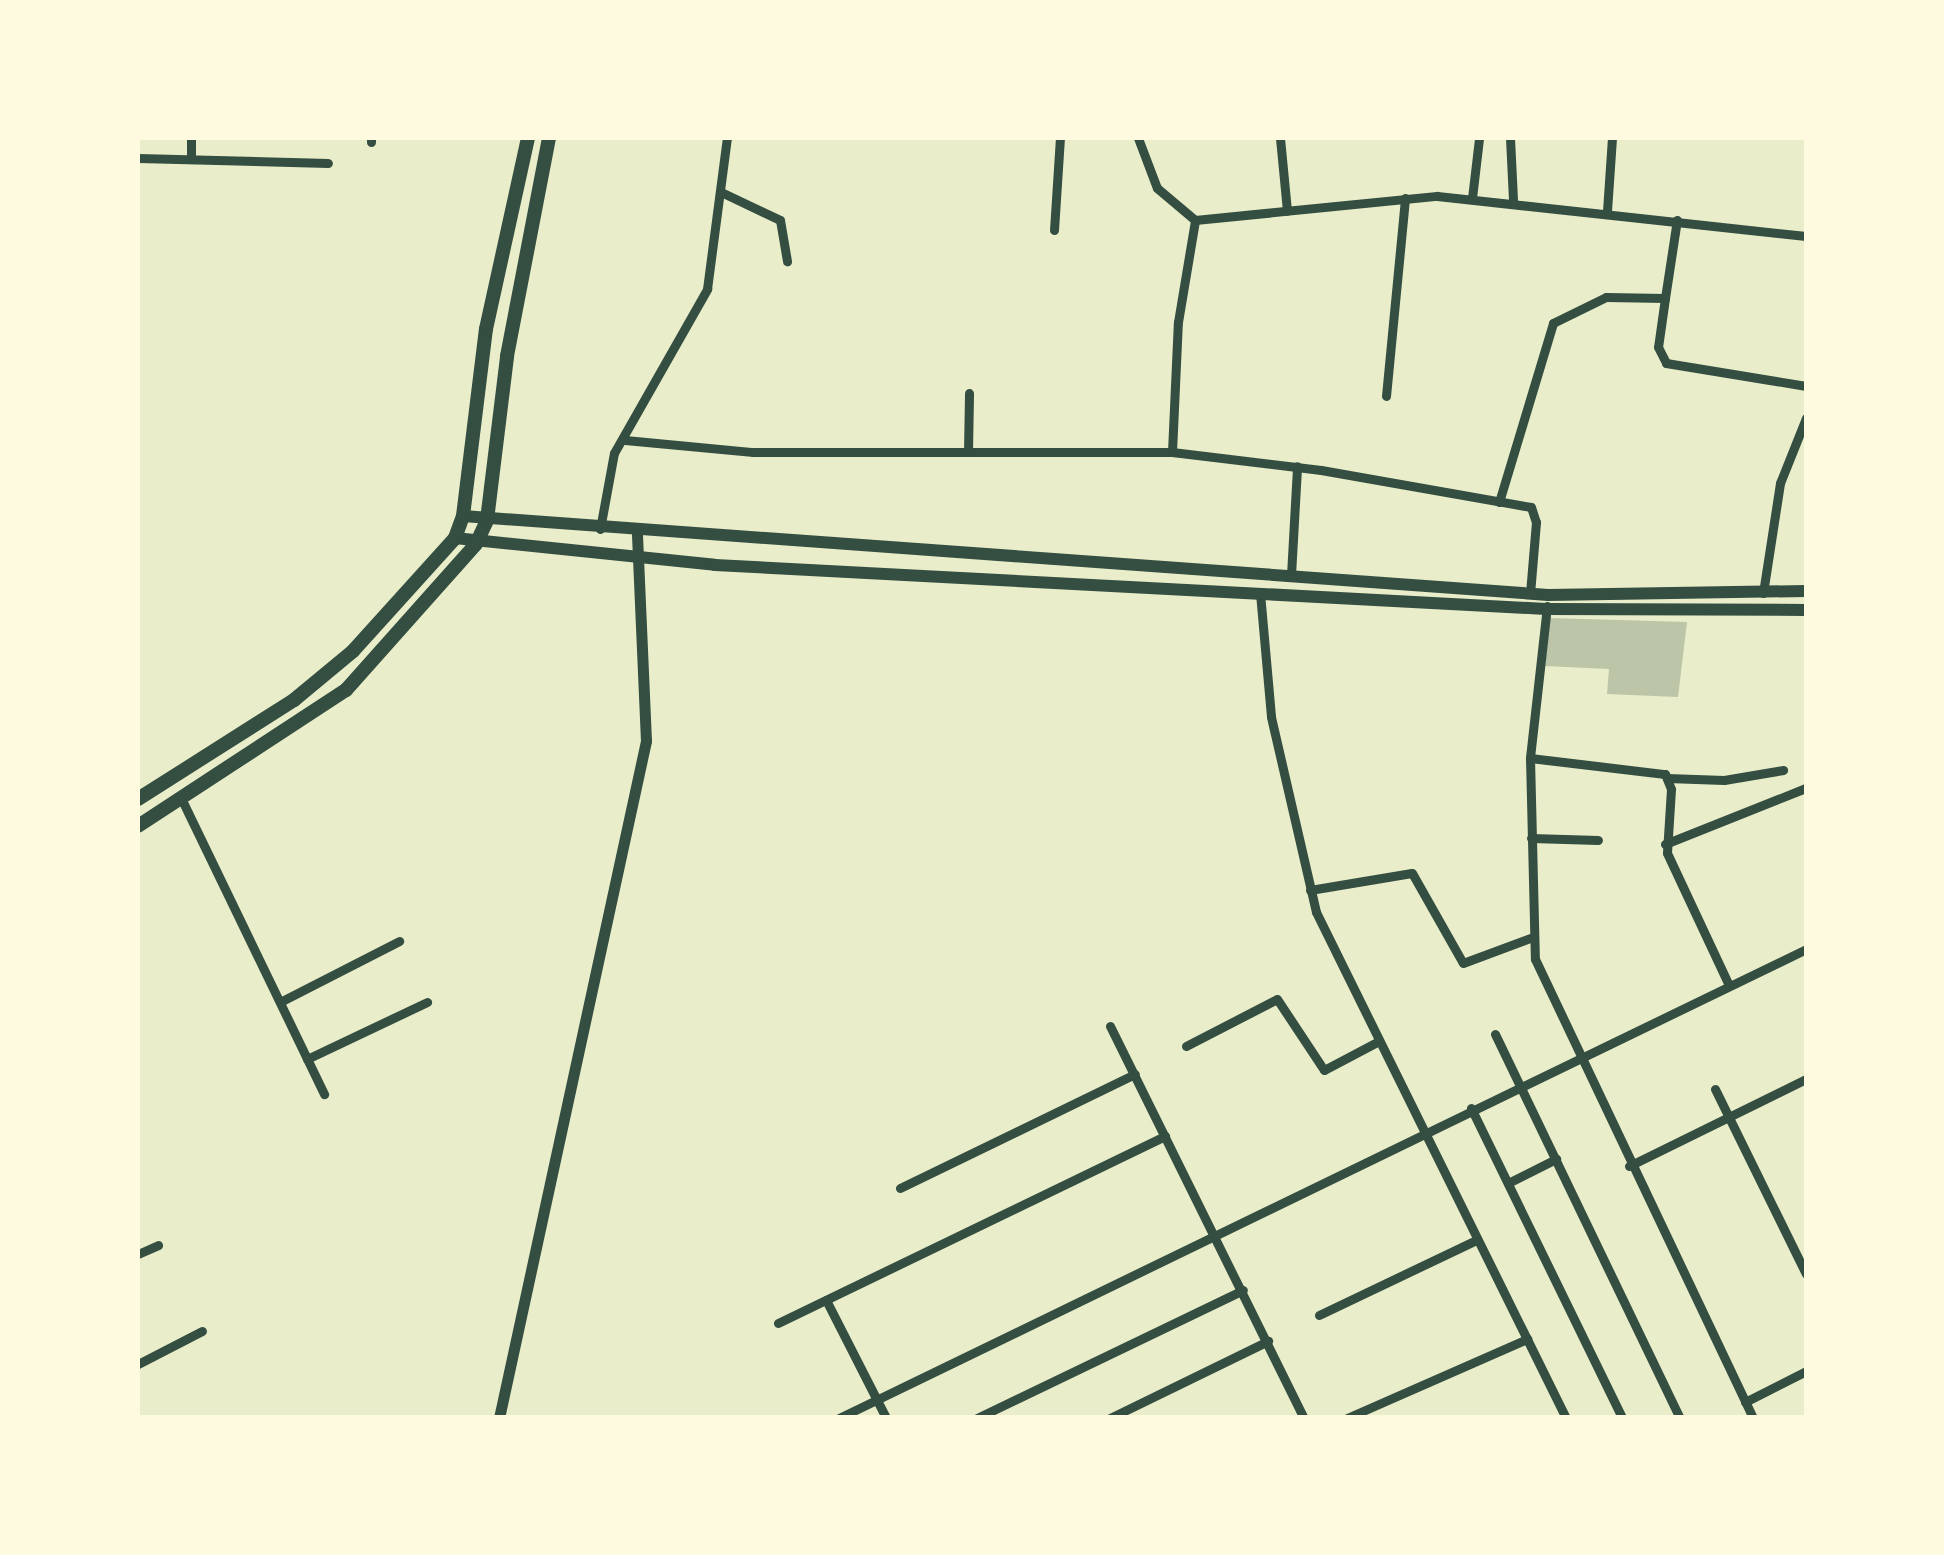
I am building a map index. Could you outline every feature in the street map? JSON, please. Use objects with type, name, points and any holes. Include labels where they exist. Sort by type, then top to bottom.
[{"type":"main road","points":[[138,799],[294,700],[353,651],[459,526],[486,329],[528,138]]},
{"type":"main road","points":[[138,826],[346,690],[476,544],[488,520],[507,356],[550,138]]},
{"type":"main road","points":[[459,526],[488,520],[1291,575],[1530,593],[1547,602],[1806,591]]},
{"type":"main road","points":[[459,526],[476,544],[639,561],[1260,593],[1806,610]]},
{"type":"street","points":[[191,138],[191,159]]},
{"type":"street","points":[[600,529],[610,463],[707,289],[727,138]]},
{"type":"street","points":[[1054,230],[1060,138]]},
{"type":"street","points":[[1138,138],[1157,188],[1195,220],[1405,198],[1472,198],[1806,236]]},
{"type":"street","points":[[1280,138],[1287,210]]},
{"type":"street","points":[[1472,198],[1479,138]]},
{"type":"street","points":[[1510,138],[1513,200]]},
{"type":"street","points":[[1607,211],[1612,138]]},
{"type":"street","points":[[138,158],[328,163]]},
{"type":"street","points":[[721,192],[780,220],[788,261]]},
{"type":"street","points":[[1386,396],[1405,198]]},
{"type":"street","points":[[1172,452],[1178,322],[1195,220]]},
{"type":"street","points":[[1677,220],[1658,347],[1666,362],[1806,386]]},
{"type":"street","points":[[1499,502],[1552,324],[1606,297],[1665,298]]},
{"type":"street","points":[[968,452],[969,393]]},
{"type":"street","points":[[1764,592],[1780,484],[1806,418]]},
{"type":"street","points":[[626,440],[753,452],[1172,452],[1297,466],[1535,512],[1530,593]]},
{"type":"street","points":[[1291,575],[1297,466]]},
{"type":"street","points":[[499,1418],[646,741],[636,533]]},
{"type":"street","points":[[1260,593],[1270,717],[1310,890],[1331,951],[1566,1418]]},
{"type":"street","points":[[1547,602],[1530,758],[1535,959],[1628,1166],[1753,1418]]},
{"type":"street","points":[[1530,758],[1667,778],[1724,780],[1783,770]]},
{"type":"street","points":[[1667,778],[1665,844],[1728,983]]},
{"type":"street","points":[[1665,844],[1806,788]]},
{"type":"street","points":[[181,798],[324,1094]]},
{"type":"street","points":[[1531,838],[1598,840]]},
{"type":"street","points":[[1310,890],[1412,873],[1464,963],[1532,937]]},
{"type":"street","points":[[280,1002],[399,942]]},
{"type":"street","points":[[839,1418],[1577,1056],[1806,949]]},
{"type":"street","points":[[1186,1046],[1276,999],[1324,1070],[1377,1042]]},
{"type":"street","points":[[307,1059],[427,1002]]},
{"type":"street","points":[[1110,1026],[1304,1418]]},
{"type":"street","points":[[1495,1034],[1680,1418]]},
{"type":"street","points":[[900,1188],[1134,1074]]},
{"type":"street","points":[[1628,1166],[1806,1079]]},
{"type":"street","points":[[1714,1089],[1806,1274]]},
{"type":"street","points":[[1472,1108],[1622,1418]]},
{"type":"street","points":[[778,1323],[1166,1136]]},
{"type":"street","points":[[1508,1183],[1556,1160]]},
{"type":"street","points":[[1319,1315],[1476,1240]]},
{"type":"street","points":[[138,1254],[158,1244]]},
{"type":"street","points":[[977,1418],[1243,1290]]},
{"type":"street","points":[[826,1300],[886,1418]]},
{"type":"street","points":[[138,1364],[202,1331]]},
{"type":"street","points":[[1347,1418],[1527,1338]]},
{"type":"street","points":[[1110,1418],[1268,1341]]},
{"type":"street","points":[[1745,1402],[1806,1371]]},
{"type":"building","points":[[1550,618],[1687,622],[1678,697],[1607,694],[1609,669],[1545,666]]}]
